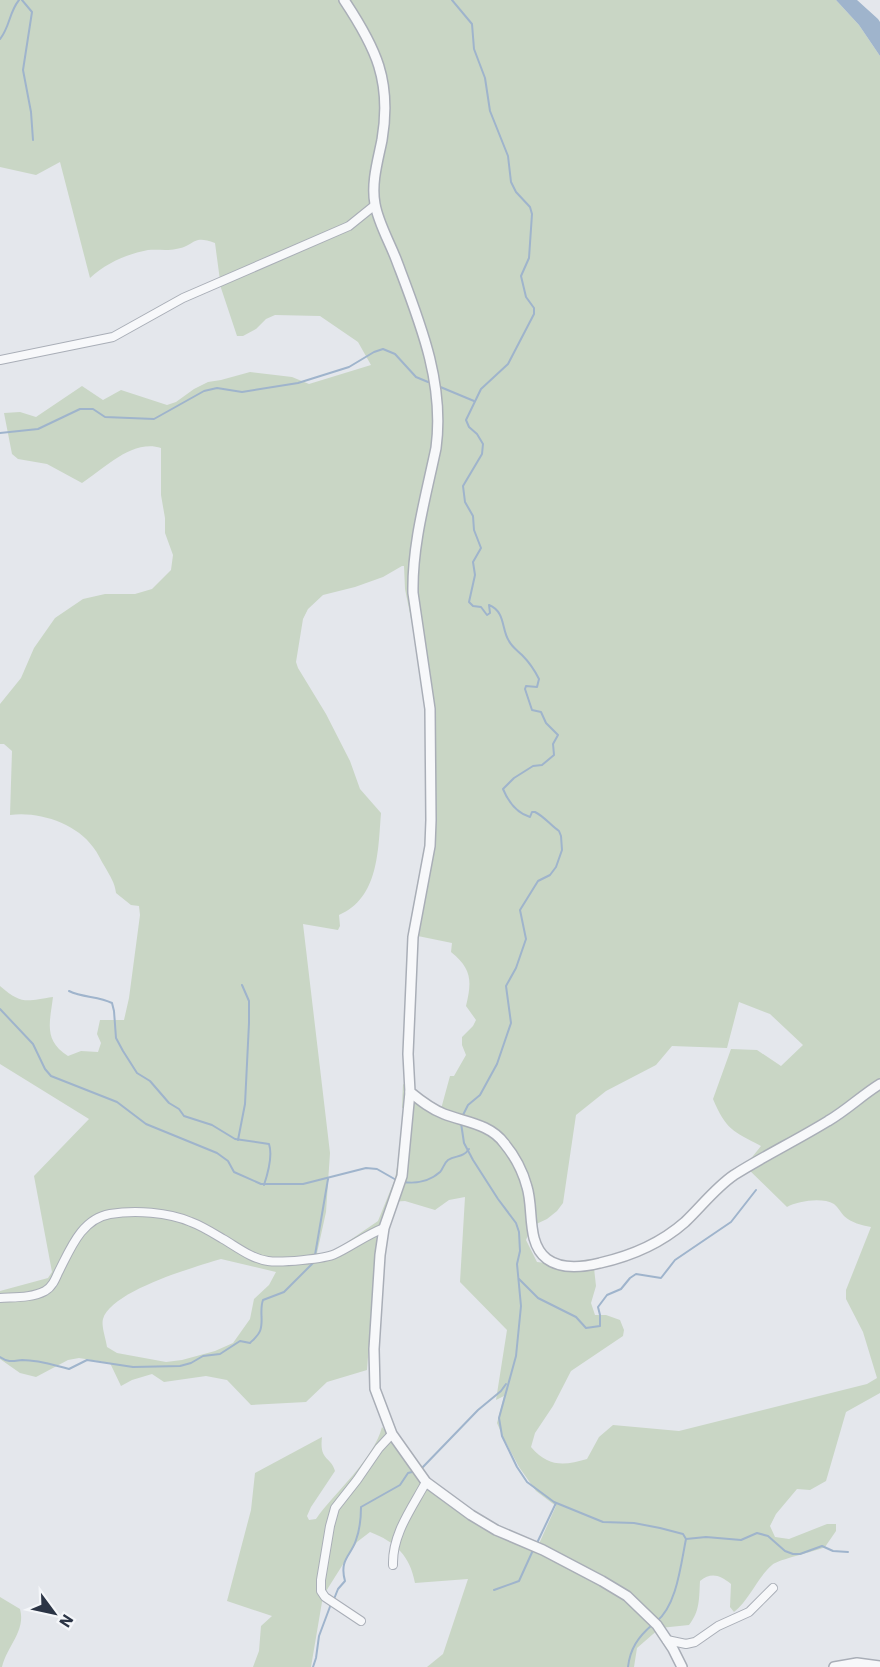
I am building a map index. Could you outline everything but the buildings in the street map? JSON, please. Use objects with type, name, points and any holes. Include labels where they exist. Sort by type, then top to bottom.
[{"type":"street","points":[[344,0],[374,50],[383,79],[385,114],[376,173],[375,205],[413,304],[431,360],[438,414],[436,448],[414,555],[413,575],[413,593],[430,709],[431,834],[413,937],[408,1054],[410,1092],[402,1176],[384,1228],[377,1290],[374,1377],[377,1397],[392,1434],[426,1482],[488,1526],[619,1590],[649,1616],[667,1640],[682,1667]]},
{"type":"street","points":[[0,360],[113,337],[183,298],[349,226],[375,205]]},
{"type":"street","points":[[410,1092],[429,1106],[485,1128],[504,1142],[527,1187],[534,1238],[539,1249],[552,1262],[568,1266],[590,1266],[632,1254],[665,1238],[726,1181],[830,1120],[880,1084]]},
{"type":"street","points":[[0,1298],[29,1295],[46,1290],[54,1281],[85,1227],[94,1219],[111,1214],[147,1214],[182,1218],[201,1226],[251,1255],[269,1262],[327,1257],[366,1235],[384,1228]]},
{"type":"street","points":[[361,1621],[325,1597],[321,1591],[321,1580],[335,1508],[392,1434]]},
{"type":"street","points":[[393,1565],[393,1550],[397,1536],[426,1482]]},
{"type":"street","points":[[667,1640],[686,1644],[695,1642],[718,1626],[749,1612],[773,1588]]},
{"type":"street","points":[[834,1667],[857,1664],[880,1666]]},
{"type":"green space","points":[[0,0],[836,0],[859,25],[880,56],[880,1393],[846,1412],[826,1481],[810,1490],[797,1489],[776,1514],[770,1526],[775,1537],[789,1539],[827,1524],[836,1524],[836,1531],[825,1547],[772,1565],[734,1612],[730,1607],[731,1584],[715,1576],[704,1578],[700,1581],[699,1599],[693,1620],[689,1625],[660,1628],[637,1648],[634,1667],[427,1667],[443,1654],[468,1579],[415,1583],[410,1565],[400,1551],[387,1540],[370,1532],[357,1542],[323,1596],[311,1667],[253,1667],[259,1651],[261,1626],[272,1616],[227,1601],[251,1510],[255,1473],[322,1437],[322,1450],[335,1471],[311,1507],[307,1516],[309,1520],[316,1519],[363,1463],[378,1439],[382,1427],[448,1501],[538,1546],[556,1506],[536,1491],[519,1467],[497,1423],[504,1396],[496,1400],[507,1330],[460,1282],[465,1197],[449,1200],[435,1210],[405,1201],[390,1202],[378,1229],[367,1370],[327,1382],[306,1402],[251,1405],[227,1380],[206,1376],[164,1382],[152,1374],[121,1386],[110,1363],[79,1358],[68,1360],[36,1377],[20,1373],[0,1359],[0,1291],[48,1278],[52,1272],[34,1176],[89,1119],[0,1064],[0,986],[19,999],[36,1000],[53,997],[50,1030],[55,1044],[68,1056],[81,1051],[98,1052],[101,1043],[97,1034],[100,1020],[124,1020],[140,915],[139,906],[131,905],[116,893],[115,886],[96,852],[77,831],[56,820],[44,817],[10,815],[12,751],[4,744],[0,744],[0,704],[21,678],[34,648],[55,618],[83,599],[105,594],[135,594],[152,589],[171,570],[173,555],[165,533],[161,495],[161,448],[150,446],[129,451],[82,483],[47,464],[18,459],[12,454],[4,413],[20,412],[36,417],[82,386],[103,400],[121,390],[167,405],[208,382],[250,372],[292,377],[309,384],[371,365],[358,342],[320,316],[275,315],[266,319],[256,329],[243,336],[237,336],[221,288],[215,243],[197,240],[182,248],[140,252],[110,264],[90,278],[60,162],[36,175],[0,167]],"holes":[[[404,566],[405,589],[419,658],[426,709],[426,823],[424,848],[408,934],[452,943],[451,952],[463,964],[469,976],[466,1006],[476,1020],[462,1037],[466,1055],[454,1076],[450,1076],[441,1109],[403,1084],[402,1108],[407,1108],[395,1179],[378,1221],[334,1251],[322,1254],[317,1253],[326,1212],[330,1153],[303,924],[338,930],[339,915],[362,897],[374,872],[381,813],[360,789],[350,761],[296,662],[303,619],[308,609],[323,595],[383,577]],[[739,1002],[770,1014],[803,1045],[781,1066],[757,1050],[731,1049],[713,1099],[722,1117],[731,1128],[761,1146],[745,1166],[787,1207],[810,1201],[829,1202],[850,1220],[871,1227],[846,1290],[846,1299],[863,1332],[877,1378],[867,1384],[679,1431],[613,1425],[599,1437],[587,1459],[564,1464],[550,1461],[537,1454],[531,1447],[535,1433],[553,1406],[571,1371],[623,1336],[624,1330],[620,1320],[606,1315],[595,1315],[591,1303],[596,1286],[593,1259],[554,1264],[537,1262],[526,1240],[532,1226],[547,1219],[563,1203],[576,1115],[606,1091],[656,1065],[672,1046],[727,1048]],[[221,1259],[276,1272],[269,1285],[254,1299],[250,1319],[233,1343],[215,1351],[166,1362],[117,1353],[107,1347],[103,1319],[109,1309],[137,1290],[174,1274]]]},
{"type":"green space","points":[[0,1597],[20,1609],[21,1617],[18,1631],[2,1667],[0,1667]]},
{"type":"water","points":[[836,0],[857,0],[878,19],[880,22],[880,56],[859,25]]},
{"type":"waterway","points":[[0,39],[19,0]]},
{"type":"waterway","points":[[22,0],[32,12],[23,70],[31,112],[33,140]]},
{"type":"waterway","points":[[452,0],[472,24],[474,49],[485,78],[490,111],[508,156],[511,182],[516,192],[530,207],[532,214],[529,258],[521,276],[526,297],[534,308],[534,314],[508,364],[481,389],[466,420],[483,444],[482,454],[463,486],[465,502],[473,516],[474,530],[481,548],[473,562],[475,575],[469,602],[473,606],[481,607],[487,615],[490,613],[489,605],[498,612],[510,643],[527,661],[539,679],[537,687],[526,686],[525,689],[532,710],[541,712],[546,723],[558,735],[553,744],[554,755],[542,765],[533,766],[514,778],[503,789],[517,810],[530,817],[532,812],[535,812],[559,831],[562,850],[556,867],[550,875],[538,881],[520,910],[526,939],[516,968],[506,986],[511,1023],[497,1064],[480,1095],[468,1105],[462,1117]]},
{"type":"waterway","points":[[0,433],[38,429],[80,409],[93,409],[105,417],[154,419],[204,391],[217,388],[242,392],[298,383],[349,367],[383,349],[395,354],[416,377],[428,382]]},
{"type":"waterway","points":[[438,386],[474,401]]},
{"type":"waterway","points":[[238,1140],[245,1104],[249,1023],[249,1001],[242,985]]},
{"type":"waterway","points":[[69,991],[112,1003],[116,1038],[137,1073],[150,1081],[184,1116],[212,1125],[235,1139],[269,1144],[270,1159],[264,1185]]},
{"type":"waterway","points":[[0,1009],[33,1044],[51,1076],[117,1102],[146,1124],[217,1153],[228,1161],[234,1172],[261,1184],[303,1184],[366,1168],[377,1169],[398,1181]]},
{"type":"waterway","points":[[461,1123],[464,1143],[473,1160],[516,1223],[519,1232],[520,1251],[517,1264],[521,1306],[516,1356],[499,1418],[502,1436],[527,1482],[554,1502],[603,1522],[634,1523],[660,1528],[683,1534],[686,1539],[706,1537],[741,1540],[757,1533],[768,1536],[785,1551],[793,1554],[800,1554],[822,1546],[833,1551],[848,1552]]},
{"type":"waterway","points":[[403,1182],[413,1183],[432,1178],[440,1172],[448,1160],[462,1155],[469,1149]]},
{"type":"waterway","points":[[315,1255],[328,1179]]},
{"type":"waterway","points":[[519,1279],[538,1298],[576,1317],[586,1328],[600,1326],[598,1307],[607,1295],[621,1289],[636,1274],[661,1278],[675,1260],[731,1222],[756,1190]]},
{"type":"waterway","points":[[0,1357],[9,1361],[35,1361],[69,1369],[87,1360],[133,1367],[180,1366],[191,1363],[203,1356],[220,1354],[240,1341],[250,1343],[260,1331],[263,1300],[284,1292],[315,1261]]},
{"type":"waterway","points":[[421,1469],[506,1384]]},
{"type":"waterway","points":[[334,1599],[338,1589],[345,1581],[343,1568],[357,1536],[361,1507],[400,1485],[408,1473],[416,1471]]},
{"type":"waterway","points":[[537,1543],[556,1503]]},
{"type":"waterway","points":[[656,1622],[669,1606],[673,1595],[686,1539]]},
{"type":"waterway","points":[[494,1590],[519,1581],[534,1548]]},
{"type":"waterway","points":[[313,1667],[319,1636],[331,1604]]},
{"type":"waterway","points":[[628,1667],[636,1644],[652,1625]]}]
